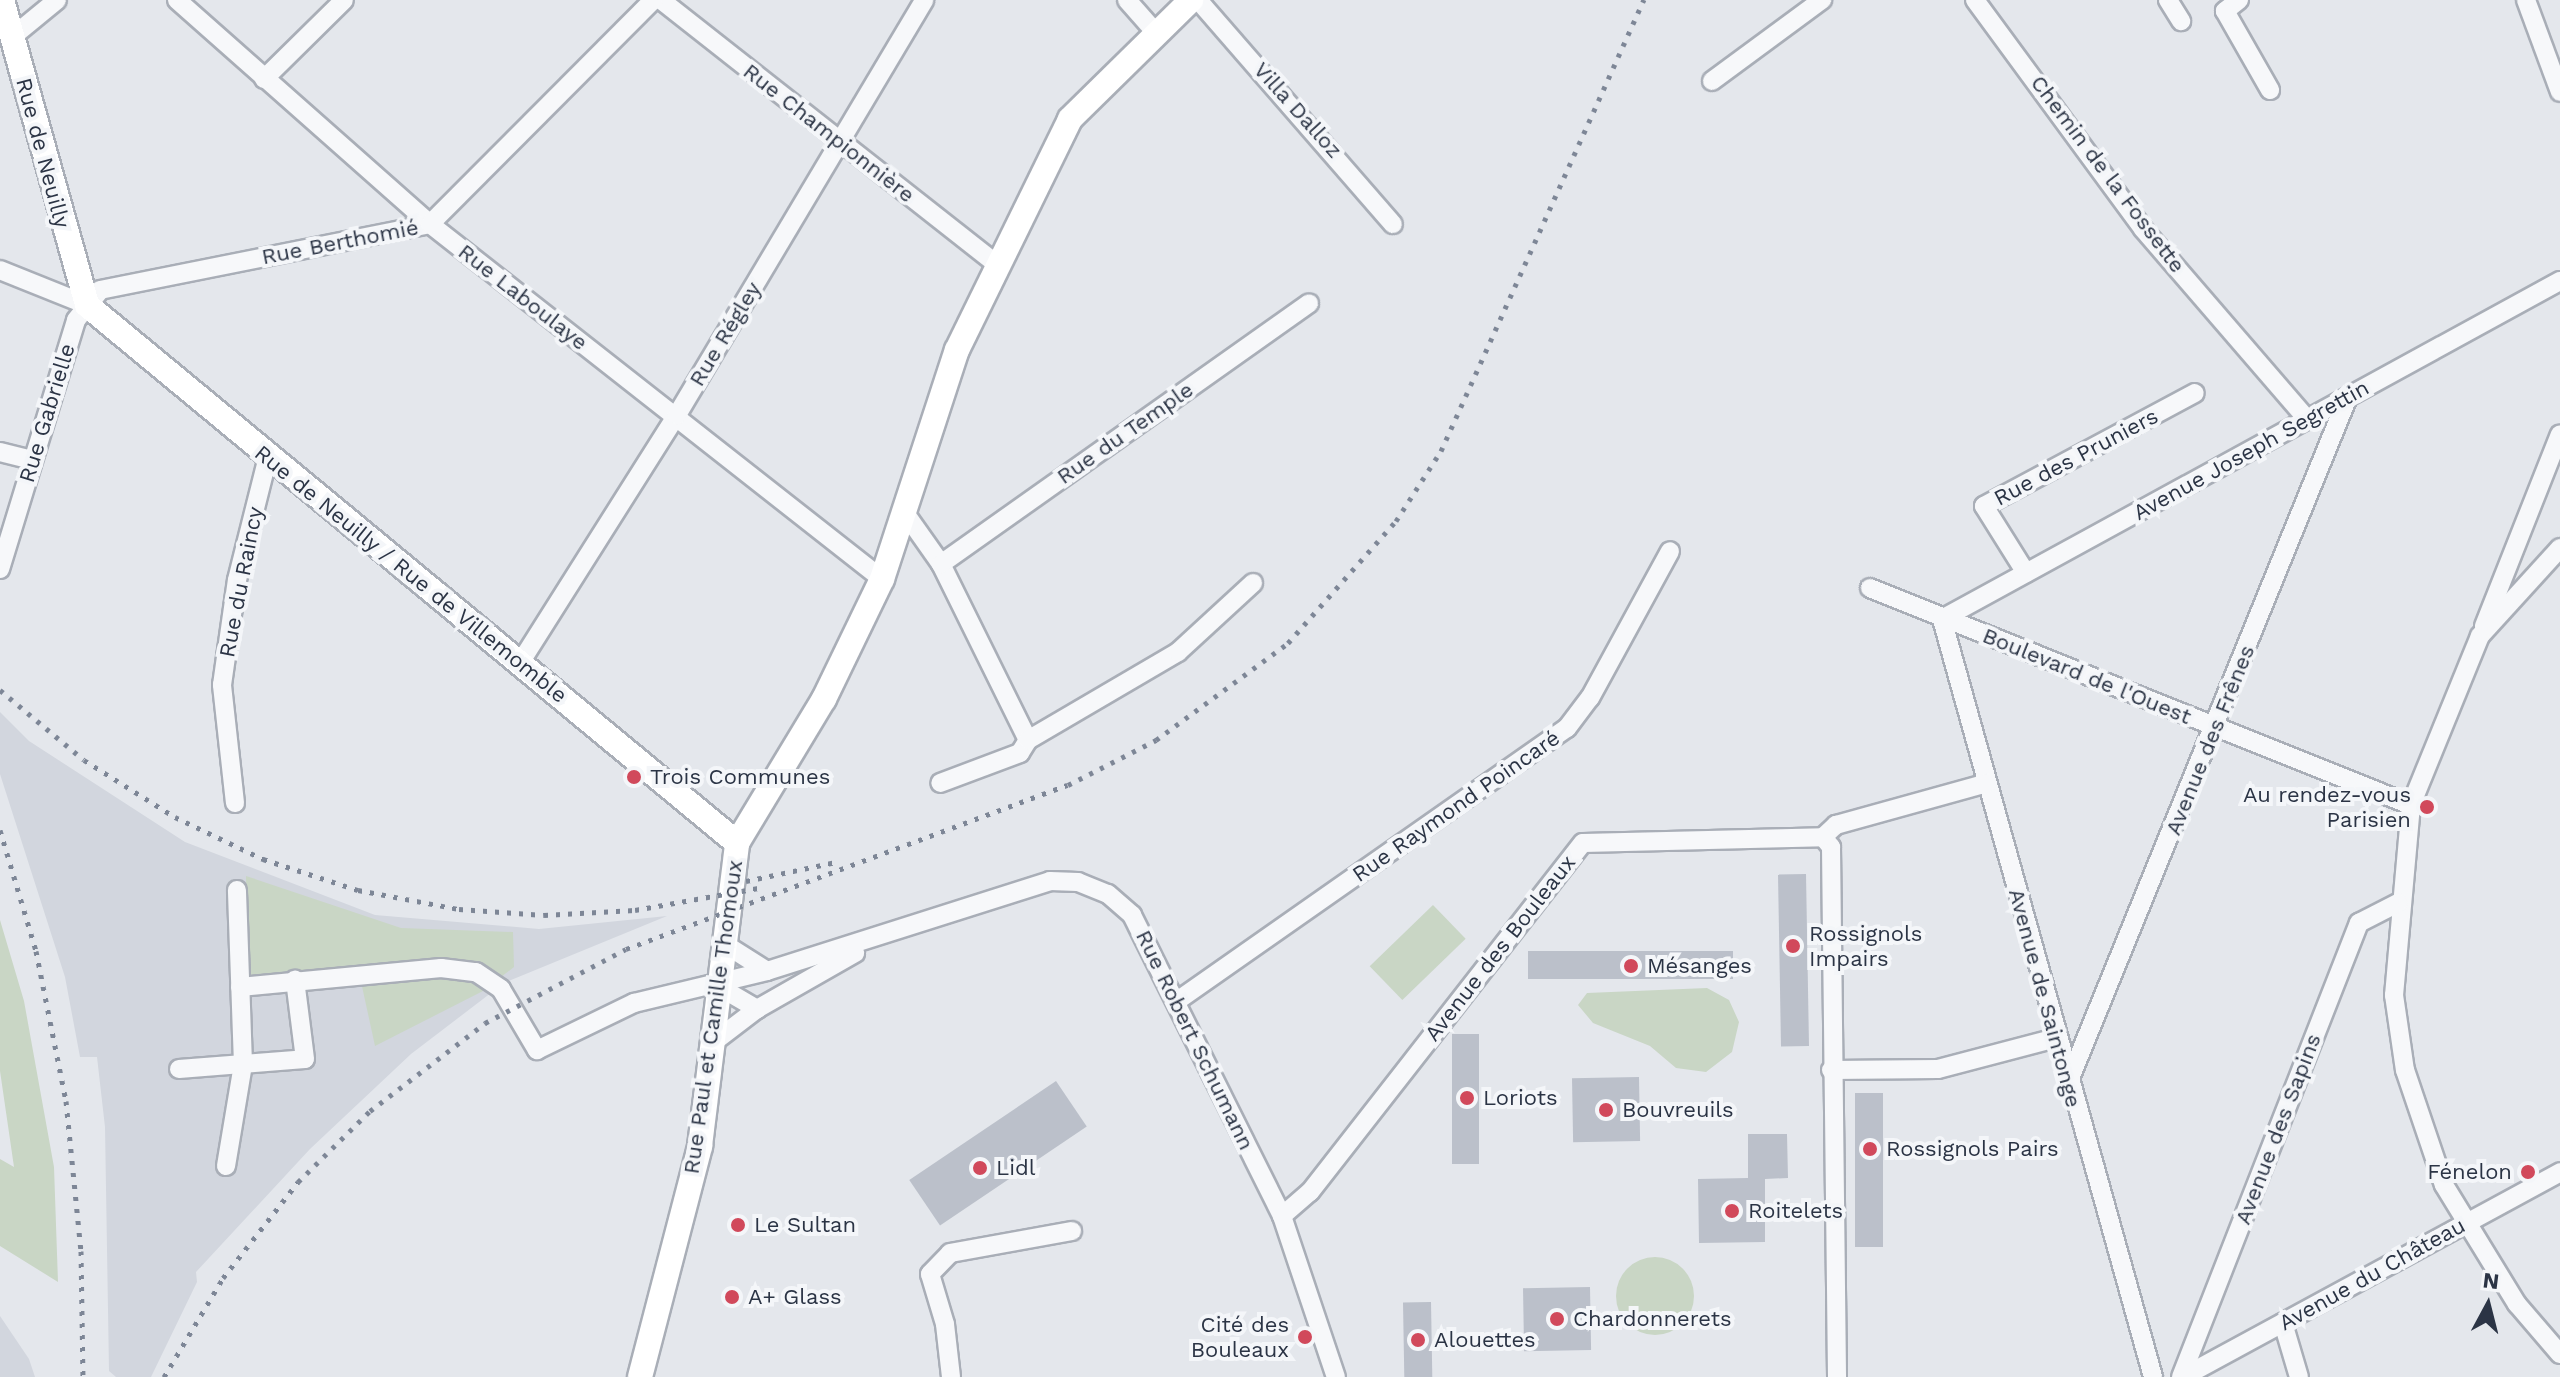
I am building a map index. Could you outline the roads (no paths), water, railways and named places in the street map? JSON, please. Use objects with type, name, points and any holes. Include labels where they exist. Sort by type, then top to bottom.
[{"type":"main road","name":"Rue de Neuilly","points":[[2,0],[87,305]]},
{"type":"main road","points":[[737,843],[824,699],[882,579],[957,350],[1070,119],[1191,0]]},
{"type":"main road","name":"Rue de Neuilly / Rue de Villemomble","points":[[87,305],[737,843]]},
{"type":"main road","name":"Rue Paul et Camille Thomoux","points":[[640,1377],[700,1146],[716,985],[737,843]]},
{"type":"street","points":[[12,37],[57,0]]},
{"type":"street","name":"Rue Laboulaye","points":[[177,0],[430,224],[882,579]]},
{"type":"street","points":[[264,79],[344,0]]},
{"type":"street","name":"Rue Berthomié","points":[[87,305],[100,290],[430,224],[653,0]]},
{"type":"street","name":"Rue Championnière","points":[[661,0],[998,265]]},
{"type":"street","name":"Rue Régley","points":[[520,663],[677,415],[924,0]]},
{"type":"street","points":[[1127,0],[1157,34]]},
{"type":"street","name":"Villa Dalloz","points":[[1198,0],[1393,224]]},
{"type":"street","points":[[1712,81],[1822,0]]},
{"type":"street","name":"Chemin de la Fossette","points":[[1975,0],[2143,229],[2307,419]]},
{"type":"street","points":[[2168,0],[2181,21]]},
{"type":"street","points":[[2526,0],[2560,92]]},
{"type":"street","points":[[2225,4],[2270,90]]},
{"type":"street","points":[[0,270],[87,305]]},
{"type":"street","name":"Avenue Joseph Segrettin","points":[[1942,619],[2560,281]]},
{"type":"street","name":"Rue du Temple","points":[[941,564],[1309,303]]},
{"type":"street","name":"Rue Gabrielle","points":[[0,569],[76,320],[87,305]]},
{"type":"street","name":"Rue des Pruniers","points":[[2026,573],[1984,506],[2195,393]]},
{"type":"street","name":"Avenue des Frênes","points":[[2068,1083],[2216,727],[2348,397]]},
{"type":"street","points":[[2560,434],[2411,805],[2398,903],[2394,995],[2405,1070],[2434,1159],[2463,1222],[2517,1304],[2560,1354]]},
{"type":"street","points":[[0,452],[32,460]]},
{"type":"street","name":"Rue du Raincy","points":[[235,803],[222,685],[237,580],[268,457]]},
{"type":"street","points":[[905,513],[941,564],[1028,740]]},
{"type":"street","points":[[2480,636],[2560,548]]},
{"type":"street","name":"Rue Raymond Poincaré","points":[[1177,1001],[1567,728],[1590,698],[1670,551]]},
{"type":"street","points":[[940,783],[1020,753],[1028,740],[1178,652],[1253,583]]},
{"type":"street","name":"Boulevard de l'Ouest","points":[[1870,588],[2411,805]]},
{"type":"street","name":"Avenue de Saintonge","points":[[1942,619],[2068,1083],[2153,1377]]},
{"type":"street","name":"Avenue des Bouleaux","points":[[1282,1216],[1310,1192],[1583,843],[1823,837],[1836,825],[1987,783]]},
{"type":"street","points":[[1823,837],[1831,847],[1831,1070],[1837,1377]]},
{"type":"street","name":"Rue Robert Schumann","points":[[295,980],[441,968],[476,972],[501,989],[537,1050],[634,1003],[716,985],[877,940],[1050,881],[1078,882],[1108,894],[1132,915],[1177,1001],[1282,1216],[1336,1377]]},
{"type":"street","points":[[226,1166],[243,1064],[237,890]]},
{"type":"street","name":"Avenue des Sapins","points":[[2182,1377],[2359,923],[2398,903]]},
{"type":"street","name":"Rue Robert Schumann","points":[[711,1044],[757,1009],[877,940]]},
{"type":"street","points":[[723,943],[767,971]]},
{"type":"street","points":[[179,1069],[305,1059],[295,980],[240,987]]},
{"type":"street","points":[[716,985],[757,1009]]},
{"type":"street","points":[[1831,1070],[1938,1069],[2056,1038]]},
{"type":"street","name":"Avenue du Château","points":[[2182,1377],[2560,1172]]},
{"type":"street","points":[[951,1377],[945,1324],[930,1274],[950,1253],[1072,1231]]},
{"type":"street","points":[[2283,1323],[2299,1377]]},
{"type":"railway","points":[[164,1377],[223,1278],[298,1182],[370,1111],[485,1023],[626,949],[1068,785],[1156,740],[1288,643],[1396,521],[1441,451],[1644,0]]},
{"type":"railway","points":[[0,690],[84,760],[175,817],[263,859],[358,890],[459,909],[544,915],[635,910],[764,887]]},
{"type":"railway","points":[[0,830],[36,951],[66,1101],[81,1251],[83,1377]]},
{"type":"railway","points":[[746,881],[836,862]]},
{"type":"place","name":"Trois Communes","points":[[634,777]]},
{"type":"place","name":"Au rendez-vous Parisien","points":[[2427,807]]},
{"type":"place","name":"Rossignols Impairs","points":[[1793,946]]},
{"type":"place","name":"Mésanges","points":[[1631,966]]},
{"type":"place","name":"Loriots","points":[[1467,1098]]},
{"type":"place","name":"Bouvreuils","points":[[1606,1110]]},
{"type":"place","name":"Rossignols Pairs","points":[[1870,1149]]},
{"type":"place","name":"Lidl","points":[[980,1168]]},
{"type":"place","name":"Fénelon","points":[[2528,1172]]},
{"type":"place","name":"Roitelets","points":[[1732,1211]]},
{"type":"place","name":"Le Sultan","points":[[738,1225]]},
{"type":"place","name":"A+ Glass","points":[[732,1297]]},
{"type":"place","name":"Chardonnerets","points":[[1557,1319]]},
{"type":"place","name":"Cité des Bouleaux","points":[[1305,1337]]},
{"type":"place","name":"Alouettes","points":[[1418,1340]]}]
